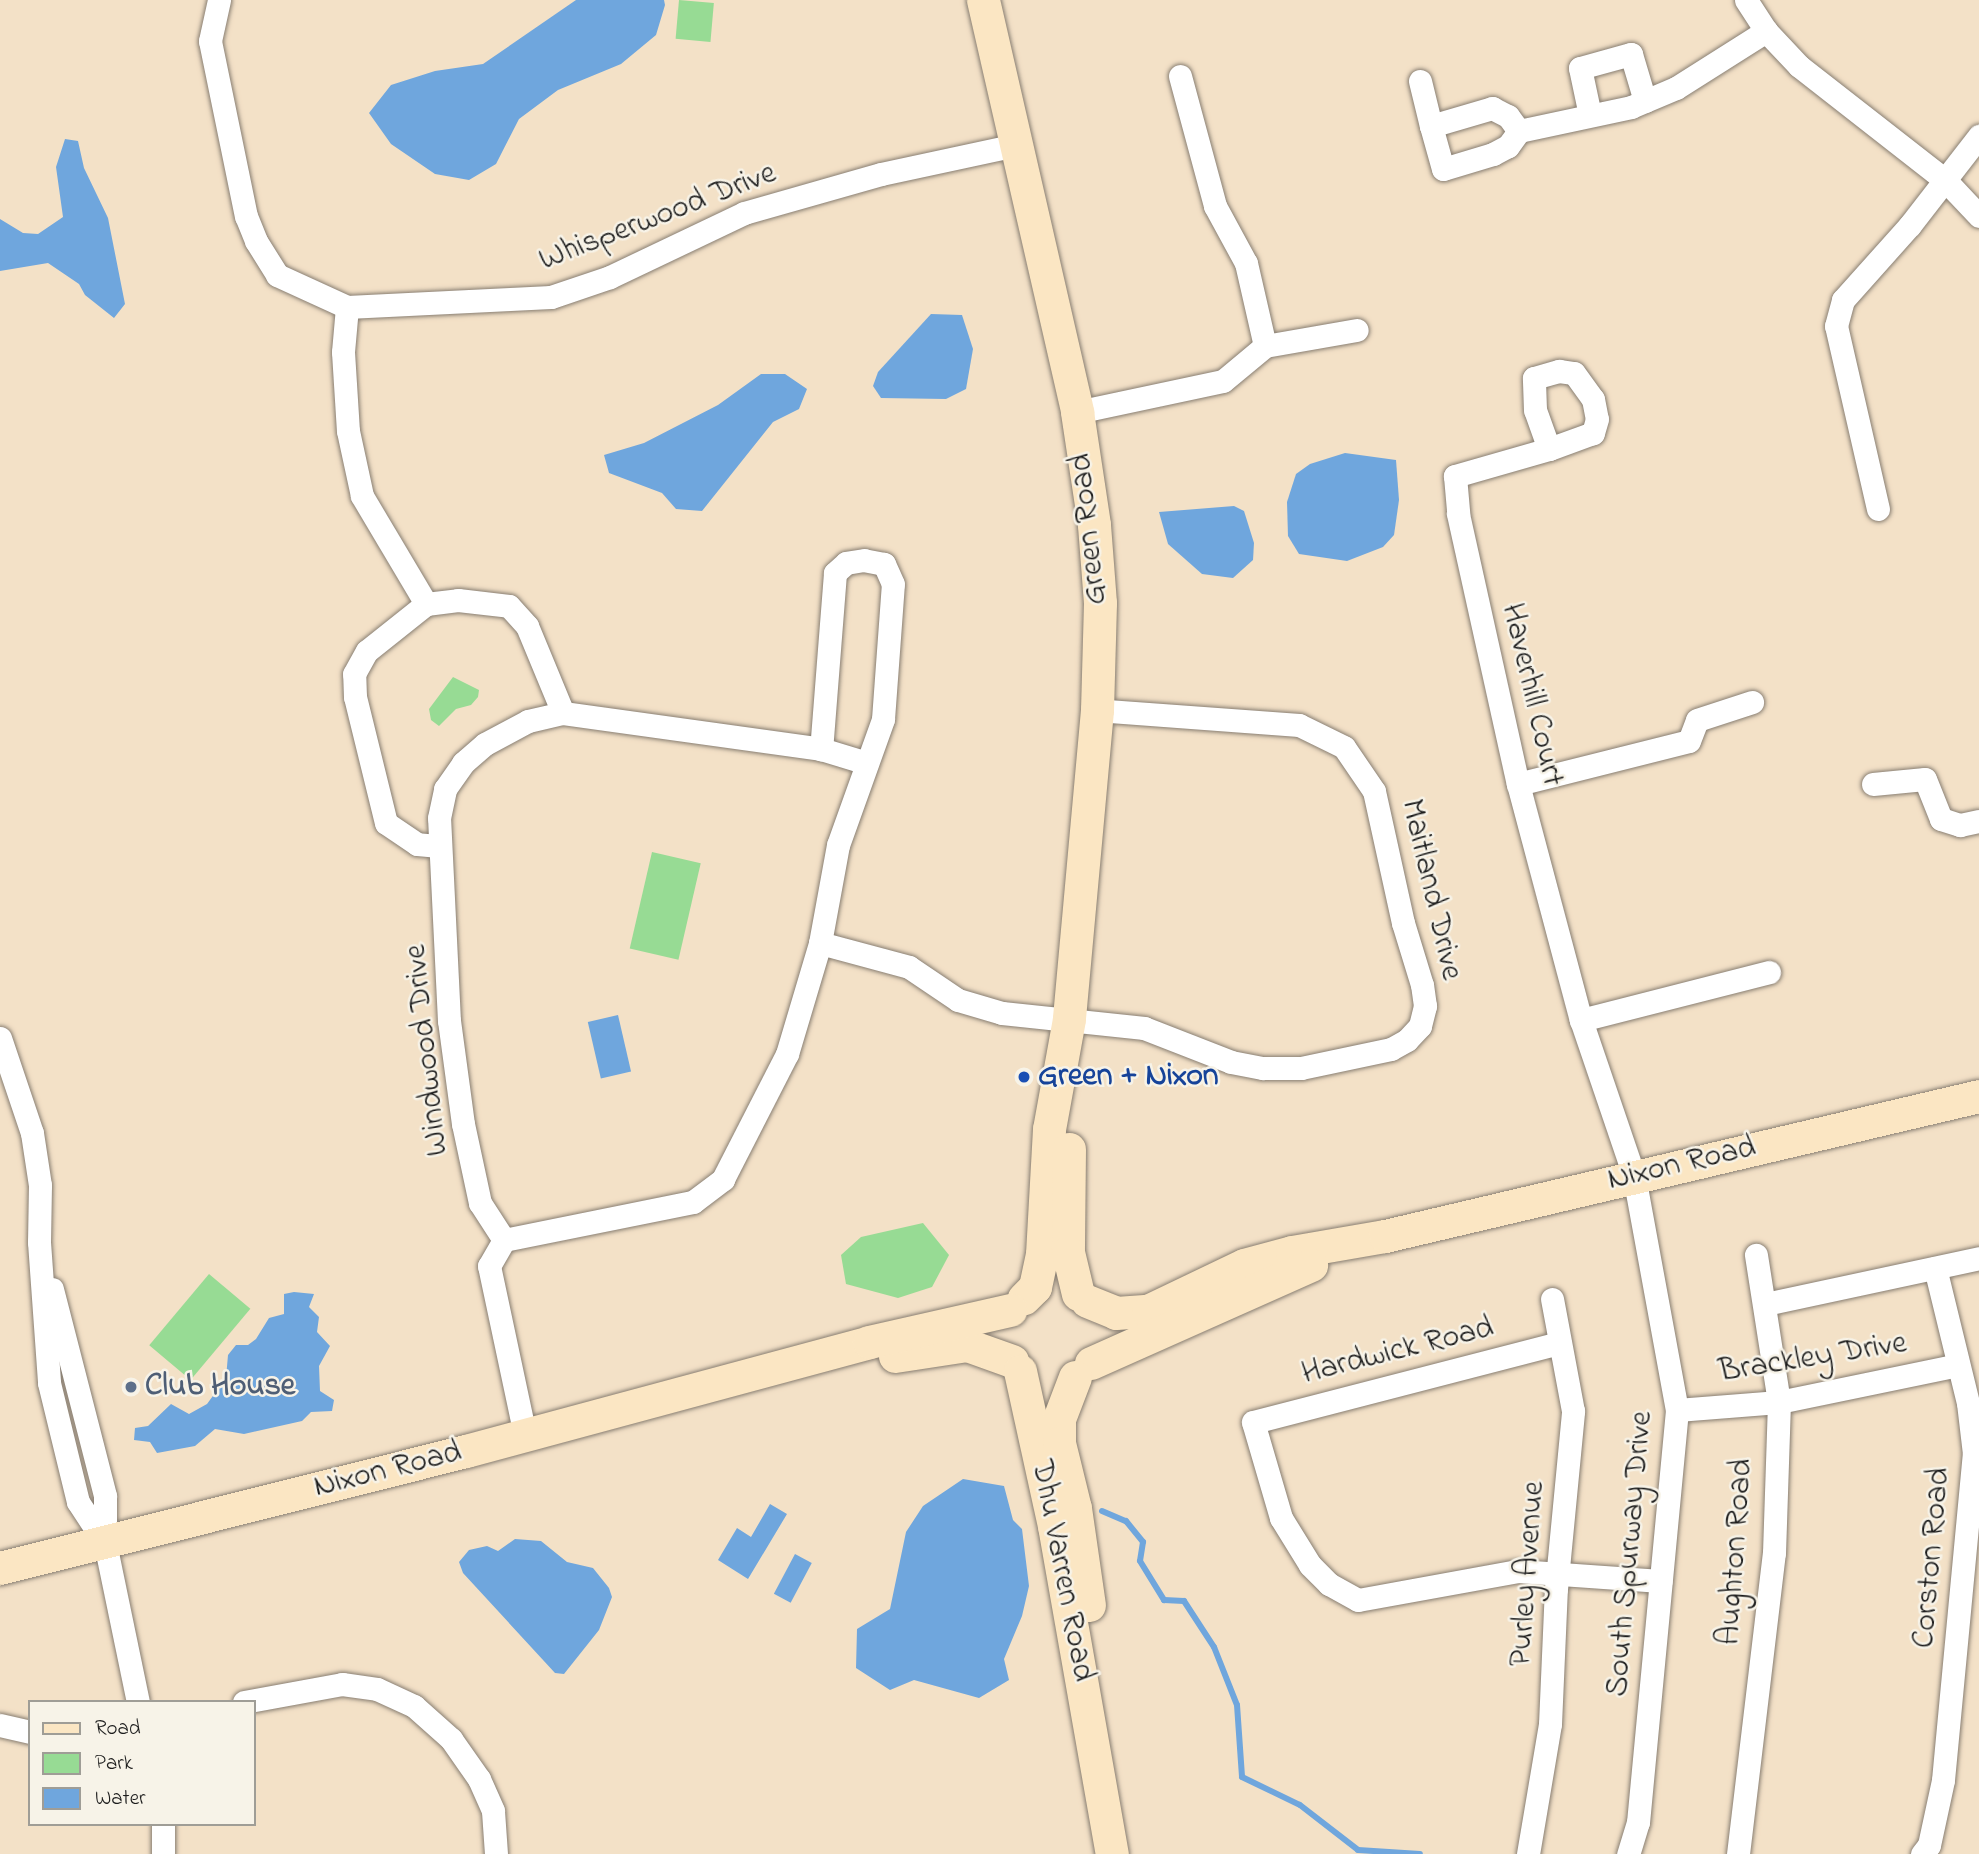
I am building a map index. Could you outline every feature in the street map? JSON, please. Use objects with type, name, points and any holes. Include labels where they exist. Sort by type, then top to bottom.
[{"type":"main road","name":"Green Road","points":[[983,0],[1077,412],[1097,564],[1097,710],[1069,1019],[1063,1066],[1049,1129],[1042,1254],[1035,1287],[1017,1304]]},
{"type":"main road","name":"Green Road","points":[[1063,1066],[1069,1128],[1068,1252],[1082,1298]]},
{"type":"main road","name":"Nixon Road","points":[[1082,1298],[1116,1312],[1148,1311],[1244,1265],[1385,1236],[1979,1096]]},
{"type":"main road","name":"Nixon Road","points":[[1083,1370],[1220,1309],[1288,1273],[1385,1236]]},
{"type":"main road","points":[[1054,1290],[1082,1298],[1098,1332],[1083,1370],[1048,1381],[1016,1366],[1005,1329],[1017,1304],[1054,1290]]},
{"type":"main road","name":"Nixon Road","points":[[774,1371],[869,1342],[1017,1304]]},
{"type":"main road","name":"Nixon Road","points":[[0,1568],[525,1435],[668,1394],[774,1371],[967,1345],[1016,1366]]},
{"type":"main road","name":"Dhu Varren Road","points":[[1016,1366],[1055,1526],[1100,1772],[1112,1854]]},
{"type":"main road","name":"Dhu Varren Road","points":[[1083,1370],[1061,1408],[1059,1443],[1085,1559],[1100,1772]]},
{"type":"street","name":"Whisperwood Drive","points":[[219,0],[210,41],[246,216],[256,241],[277,275],[347,307],[551,297],[610,277],[744,213],[881,174],[1016,145]]},
{"type":"street","points":[[1746,0],[1766,31],[1799,66],[1946,181],[1979,216]]},
{"type":"street","points":[[1420,81],[1443,169],[1493,154],[1508,146],[1519,131],[1645,101],[1676,89],[1766,31]]},
{"type":"street","points":[[1590,115],[1580,68],[1631,54],[1645,101]]},
{"type":"street","points":[[1180,76],[1215,206],[1246,263],[1265,346]]},
{"type":"street","points":[[1431,126],[1492,108],[1508,116],[1519,131]]},
{"type":"street","points":[[1878,509],[1836,326],[1843,300],[1946,181],[1979,136]]},
{"type":"street","points":[[347,307],[343,352],[348,431],[362,496],[426,604]]},
{"type":"street","points":[[1077,412],[1223,381],[1265,346],[1357,331]]},
{"type":"street","name":"Haverhill Court","points":[[1549,449],[1455,476],[1458,514],[1518,785],[1581,1020],[1634,1176]]},
{"type":"street","points":[[525,1435],[489,1266],[504,1240],[693,1202],[723,1178],[787,1054],[820,943],[838,845],[883,719],[893,584],[884,564],[864,560],[846,562],[835,573],[821,749]]},
{"type":"street","points":[[439,846],[417,844],[386,822],[355,697],[354,674],[367,651],[426,604],[458,600],[509,606],[527,626],[563,713]]},
{"type":"street","points":[[1518,785],[1689,741],[1697,720],[1752,702]]},
{"type":"street","name":"Maitland Drive","points":[[1069,1019],[1144,1028],[1231,1062],[1301,1068],[1391,1049],[1420,1026],[1425,1006],[1374,791],[1344,747],[1298,725],[1097,710]]},
{"type":"street","name":"Windwood Drive","points":[[504,1240],[480,1203],[463,1124],[449,1021],[439,846],[445,789],[463,763],[504,731],[563,713],[821,749],[867,762]]},
{"type":"street","points":[[1873,784],[1925,779],[1941,819],[1960,825],[1979,821]]},
{"type":"street","points":[[820,943],[909,967],[958,1000],[1002,1013],[1069,1019]]},
{"type":"street","points":[[1581,1020],[1769,972]]},
{"type":"street","points":[[0,1038],[32,1133],[40,1185],[39,1242],[105,1496],[105,1543],[138,1700]]},
{"type":"street","name":"South Spurway Drive","points":[[1629,1854],[1638,1822],[1677,1410],[1634,1176]]},
{"type":"street","name":"Aughton Road","points":[[1738,1854],[1774,1553],[1779,1402],[1756,1255]]},
{"type":"street","points":[[1765,1304],[1979,1258]]},
{"type":"street","name":"Corston Road","points":[[1922,1854],[1929,1845],[1944,1769],[1973,1454],[1958,1365],[1935,1268]]},
{"type":"street","name":"Purley Avenue","points":[[1528,1854],[1550,1724],[1558,1574],[1573,1411],[1552,1298]]},
{"type":"street","name":"Hardwick Road","points":[[1558,1574],[1518,1571],[1358,1601],[1329,1584],[1310,1564],[1281,1518],[1253,1422],[1559,1343]]},
{"type":"street","name":"Brackley Drive","points":[[1677,1410],[1779,1402],[1958,1365]]},
{"type":"street","points":[[1558,1574],[1661,1581]]},
{"type":"street","points":[[255,1700],[342,1684],[377,1689],[414,1706],[451,1739],[480,1779],[493,1811],[496,1854]]},
{"type":"street","points":[[0,1725],[28,1732]]},
{"type":"street","points":[[163,1826],[163,1854]]},
{"type":"green space","points":[[679,0],[714,3],[710,42],[676,39]]},
{"type":"green space","points":[[453,677],[479,690],[478,697],[471,705],[456,709],[439,726],[431,720],[429,709]]},
{"type":"green space","points":[[652,852],[701,863],[678,960],[630,948]]},
{"type":"green space","points":[[923,1223],[949,1255],[932,1287],[898,1298],[846,1284],[841,1255],[861,1237]]},
{"type":"green space","points":[[209,1274],[250,1309],[191,1380],[149,1345]]},
{"type":"water","points":[[576,0],[664,0],[665,5],[656,35],[621,64],[558,90],[519,119],[496,164],[469,180],[435,174],[391,144],[369,113],[391,85],[435,71],[483,64]]},
{"type":"water","points":[[65,139],[78,141],[84,168],[108,218],[125,304],[114,318],[85,295],[79,284],[48,263],[0,271],[0,219],[23,233],[38,234],[63,217],[56,167]]},
{"type":"water","points":[[931,314],[962,315],[973,349],[966,389],[946,399],[881,398],[873,386],[878,372]]},
{"type":"water","points":[[761,374],[785,374],[807,389],[799,409],[773,422],[702,511],[676,509],[662,493],[609,473],[604,455],[644,443],[718,405]]},
{"type":"water","points":[[1345,453],[1396,460],[1399,500],[1394,535],[1383,547],[1347,561],[1299,554],[1288,536],[1287,502],[1296,474],[1310,464]]},
{"type":"water","points":[[1234,506],[1244,511],[1254,543],[1253,560],[1233,578],[1202,574],[1168,544],[1159,512]]},
{"type":"water","points":[[618,1015],[631,1072],[601,1078],[588,1022]]},
{"type":"water","points":[[284,1294],[314,1294],[309,1307],[319,1317],[317,1332],[330,1346],[319,1366],[320,1391],[334,1400],[332,1411],[311,1412],[302,1421],[244,1434],[215,1429],[195,1446],[157,1453],[150,1442],[134,1440],[135,1428],[148,1426],[171,1404],[189,1414],[207,1404],[226,1378],[228,1355],[236,1345],[248,1345],[256,1339],[269,1318],[284,1314]]},
{"type":"water","points":[[963,1479],[1004,1486],[1013,1520],[1022,1529],[1029,1586],[1022,1616],[1004,1659],[1009,1680],[979,1698],[914,1680],[890,1690],[856,1668],[857,1629],[890,1609],[906,1532],[923,1506]]},
{"type":"water","points":[[770,1504],[787,1514],[748,1579],[718,1560],[737,1528],[751,1537]]},
{"type":"water","points":[[515,1539],[541,1541],[567,1562],[593,1568],[609,1588],[612,1597],[599,1630],[564,1674],[555,1673],[463,1573],[459,1562],[469,1550],[487,1546],[498,1551]]},
{"type":"water","points":[[795,1554],[812,1563],[791,1603],[774,1594]]},
{"type":"waterway","points":[[1102,1511],[1126,1521],[1143,1542],[1140,1561],[1164,1600],[1184,1601],[1214,1647],[1237,1705],[1242,1777],[1300,1805],[1358,1850],[1420,1854]]},
{"type":"place","name":"Green + Nixon","points":[[1024,1077]]},
{"type":"place","name":"Club House","points":[[131,1387]]}]
